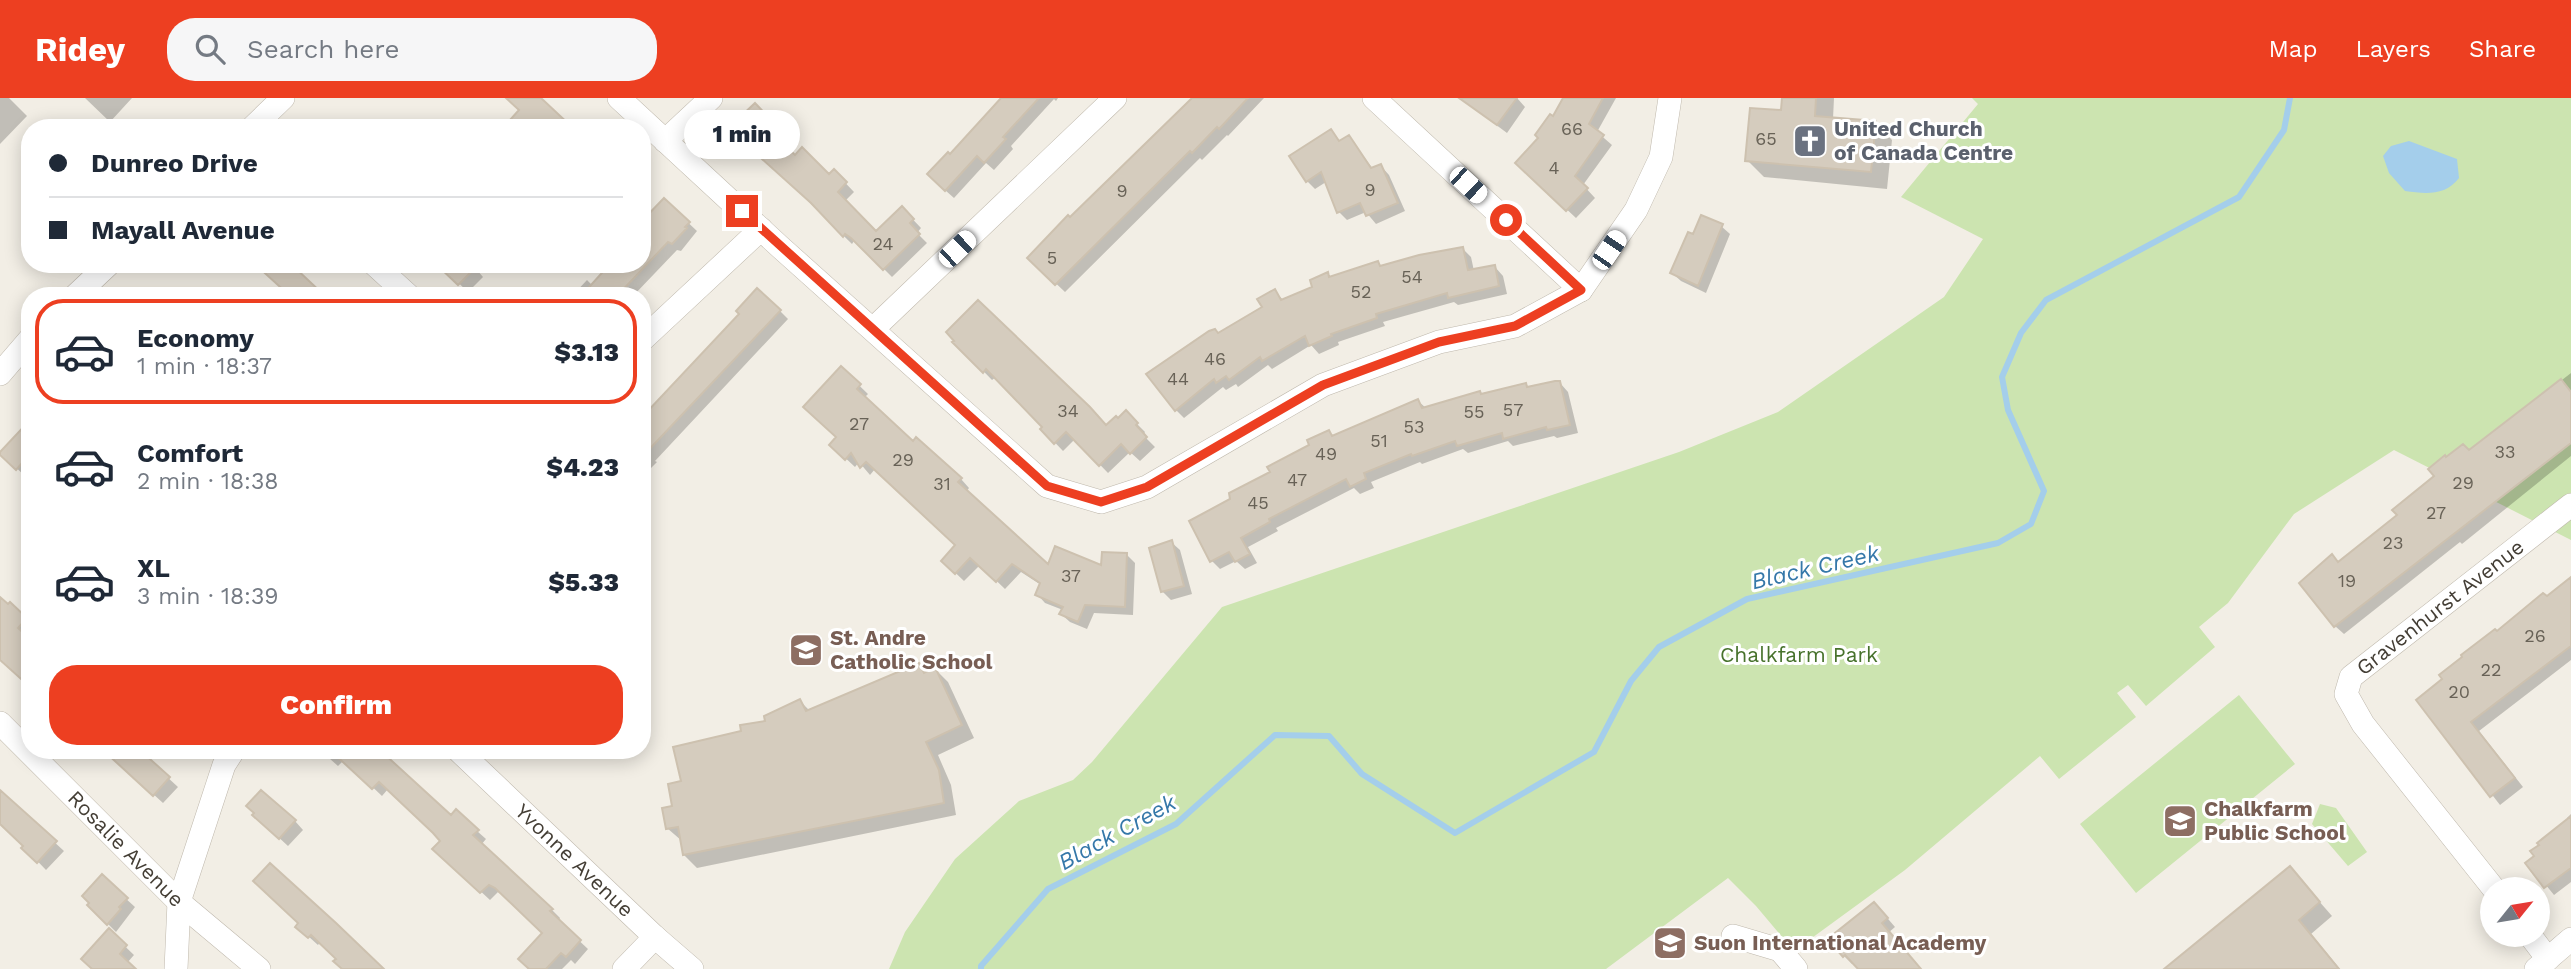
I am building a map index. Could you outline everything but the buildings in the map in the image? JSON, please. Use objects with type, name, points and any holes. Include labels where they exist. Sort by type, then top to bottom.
[{"type":"street","points":[[261,119],[283,98]]},
{"type":"street","points":[[619,98],[642,119]]},
{"type":"street","points":[[666,141],[711,98]]},
{"type":"street","points":[[873,329],[1115,98]]},
{"type":"street","points":[[1374,98],[1581,290]]},
{"type":"street","points":[[651,127],[1047,486],[1101,502],[1147,487],[1323,385],[1439,342],[1515,326],[1581,290],[1636,210],[1661,157],[1670,98]]},
{"type":"street","points":[[651,332],[761,229]]},
{"type":"street","points":[[84,287],[99,273]]},
{"type":"street","points":[[384,273],[398,287]]},
{"type":"street","points":[[0,374],[21,350]]},
{"type":"street","name":"Gravenhurst Avenue","points":[[2484,877],[2363,724],[2346,694],[2351,677],[2571,505]]},
{"type":"street","name":"Rosalie Avenue","points":[[0,723],[21,744]]},
{"type":"street","name":"Rosalie Avenue","points":[[36,759],[179,902],[259,969]]},
{"type":"street","points":[[176,969],[179,902],[228,759]]},
{"type":"street","name":"Yvonne Avenue","points":[[467,759],[692,969]]},
{"type":"street","points":[[1733,936],[1780,950],[1796,969]]},
{"type":"street","points":[[624,969],[655,937]]},
{"type":"street","points":[[2535,947],[2542,964],[2571,939]]},
{"type":"green space","name":"Chalkfarm Park","points":[[1972,98],[2571,98],[2571,540],[2394,450],[2294,514],[2228,603],[2199,627],[2215,647],[2146,706],[2128,685],[2117,693],[2136,717],[2059,779],[2040,756],[1905,870],[1794,951],[1728,878],[1606,969],[889,969],[905,932],[955,859],[1019,801],[1073,780],[1092,762],[1222,607],[1679,452],[1778,412],[1944,297],[1983,239],[1901,197],[1978,104]]},
{"type":"green space","points":[[2239,695],[2295,764],[2136,893],[2080,824]]},
{"type":"green space","points":[[2320,804],[2336,808],[2367,852],[2348,866],[2312,824]]},
{"type":"water","points":[[2409,141],[2457,159],[2459,178],[2454,184],[2441,191],[2428,193],[2405,191],[2389,173],[2383,156],[2391,146]]},
{"type":"waterway","name":"Black Creek","points":[[981,969],[1048,889],[1176,824],[1275,735],[1329,736],[1362,774],[1455,833],[1594,752],[1631,681],[1659,647],[1747,599],[1998,543],[2031,524],[2044,491],[2008,410],[2002,377],[2021,333],[2046,300],[2239,197],[2284,130],[2290,98]]},
{"type":"place","name":"United Church of Canada Centre","points":[[1810,141]]},
{"type":"place","name":"St. Andre Catholic School","points":[[806,650]]},
{"type":"place","name":"Chalkfarm Public School","points":[[2180,821]]},
{"type":"place","name":"Suon International Academy","points":[[1670,943]]},
{"type":"route","points":[[742,211],[1047,486],[1101,502],[1147,487],[1323,385],[1439,342],[1515,326],[1581,290],[1506,220]]}]
